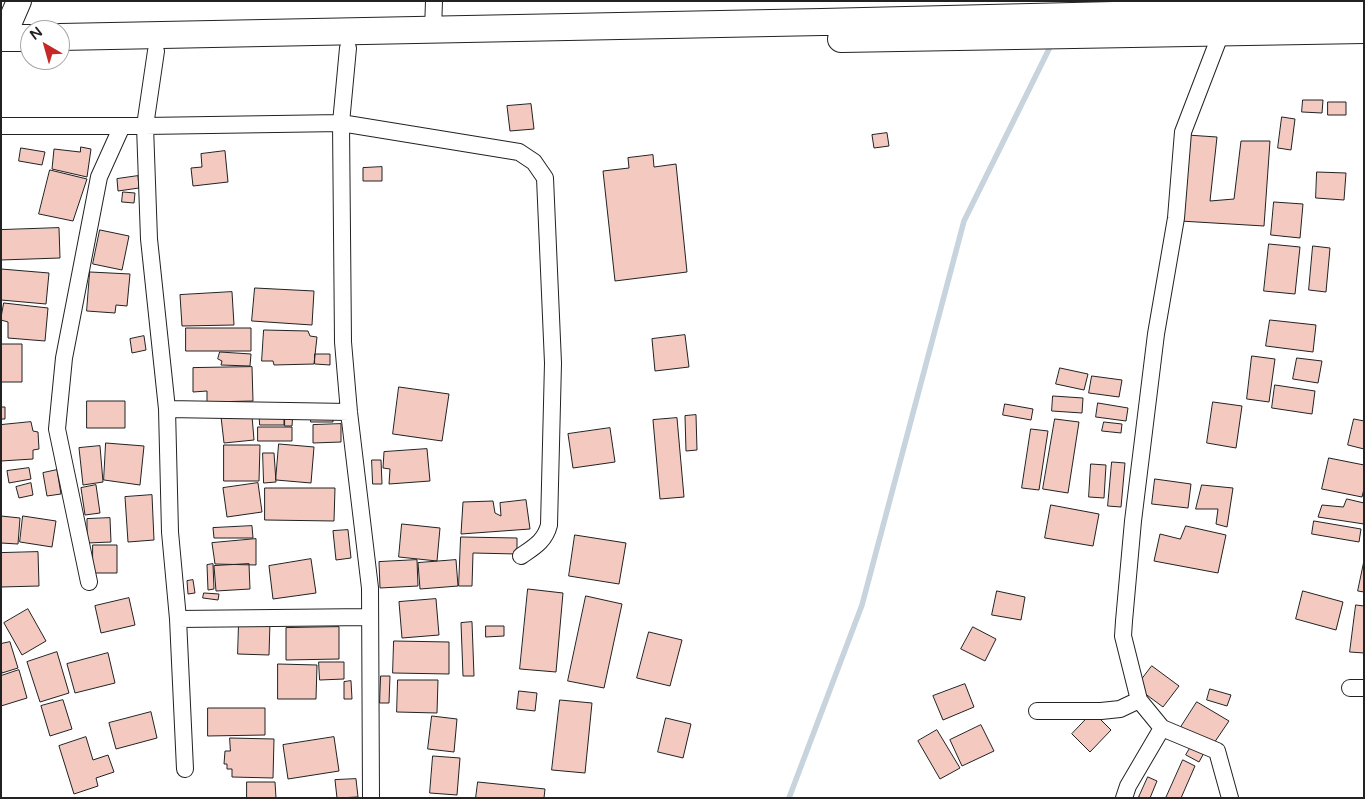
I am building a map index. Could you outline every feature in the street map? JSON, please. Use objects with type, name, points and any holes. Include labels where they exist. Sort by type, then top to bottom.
[{"type":"main road","points":[[70,37],[433,30],[1339,5],[1364,9]]},
{"type":"main road","points":[[70,52],[1364,30]]},
{"type":"main road","points":[[2,43],[20,40]]},
{"type":"main road","points":[[2,43],[20,49]]},
{"type":"street","points":[[2,43],[19,1]]},
{"type":"street","points":[[433,30],[434,1]]},
{"type":"street","points":[[1221,33],[1183,132],[1176,218],[1155,344],[1133,521],[1123,636],[1139,700],[1162,728],[1217,751],[1230,798]]},
{"type":"street","points":[[348,48],[340,123],[343,342],[348,412],[370,588],[371,798]]},
{"type":"street","points":[[156,51],[145,126],[149,239],[166,409],[170,532],[178,619],[185,768]]},
{"type":"street","points":[[1,126],[340,123],[519,152],[534,162],[545,178],[553,363],[549,525],[547,533],[538,544],[521,556]]},
{"type":"street","points":[[89,582],[57,429],[64,358],[99,176],[122,126]]},
{"type":"street","points":[[166,409],[348,412]]},
{"type":"street","points":[[178,619],[370,617]]},
{"type":"street","points":[[1037,711],[1102,711],[1120,709],[1139,700]]},
{"type":"street","points":[[1124,798],[1128,786],[1162,728]]},
{"type":"building","points":[[1303,100],[1323,100],[1322,113],[1302,112]]},
{"type":"building","points":[[1328,102],[1346,102],[1346,115],[1328,115]]},
{"type":"building","points":[[531,104],[534,129],[510,131],[507,106]]},
{"type":"building","points":[[1282,117],[1295,119],[1291,150],[1278,148]]},
{"type":"building","points":[[887,133],[889,146],[874,148],[872,135]]},
{"type":"building","points":[[1187,135],[1217,137],[1210,201],[1234,199],[1241,141],[1270,141],[1264,226],[1180,221]]},
{"type":"building","points":[[81,147],[91,149],[87,177],[52,169],[54,149],[80,152]]},
{"type":"building","points":[[21,148],[45,152],[42,165],[19,161]]},
{"type":"building","points":[[225,151],[228,182],[193,186],[191,168],[202,167],[201,154]]},
{"type":"building","points":[[653,155],[654,167],[676,164],[687,272],[615,281],[603,171],[629,168],[628,158]]},
{"type":"building","points":[[382,167],[382,181],[363,181],[363,168]]},
{"type":"building","points":[[50,170],[87,179],[73,221],[39,214]]},
{"type":"building","points":[[1317,172],[1346,173],[1344,200],[1316,198]]},
{"type":"building","points":[[138,176],[139,188],[118,191],[117,179]]},
{"type":"building","points":[[123,192],[135,193],[134,203],[122,202]]},
{"type":"building","points":[[1274,202],[1303,204],[1300,238],[1271,235]]},
{"type":"building","points":[[59,228],[60,258],[1,260],[1,230]]},
{"type":"building","points":[[100,230],[129,236],[122,270],[93,264]]},
{"type":"building","points":[[1269,244],[1300,247],[1295,294],[1264,291]]},
{"type":"building","points":[[1313,246],[1330,248],[1326,292],[1309,290]]},
{"type":"building","points":[[1,269],[49,273],[46,304],[1,300]]},
{"type":"building","points":[[90,272],[130,274],[127,306],[116,305],[115,313],[87,311]]},
{"type":"building","points":[[255,288],[314,291],[312,325],[252,321]]},
{"type":"building","points":[[232,292],[234,325],[182,326],[180,295]]},
{"type":"building","points":[[4,303],[48,308],[45,341],[8,338],[8,322],[1,320]]},
{"type":"building","points":[[1270,320],[1316,325],[1313,352],[1266,346]]},
{"type":"building","points":[[186,328],[251,328],[251,351],[186,351]]},
{"type":"building","points":[[264,330],[308,331],[310,336],[317,337],[314,364],[274,365],[273,361],[262,361]]},
{"type":"building","points":[[685,335],[689,367],[655,371],[652,339]]},
{"type":"building","points":[[144,336],[146,350],[132,353],[130,339]]},
{"type":"building","points":[[1,344],[22,344],[22,382],[1,382]]},
{"type":"building","points":[[220,352],[251,354],[250,366],[221,365],[222,361],[218,359]]},
{"type":"building","points":[[315,354],[330,354],[330,365],[315,364]]},
{"type":"building","points":[[1252,356],[1275,359],[1269,402],[1247,399]]},
{"type":"building","points":[[1297,358],[1322,361],[1318,383],[1293,379]]},
{"type":"building","points":[[252,367],[253,401],[207,402],[207,391],[193,392],[193,368]]},
{"type":"building","points":[[1060,368],[1088,374],[1084,390],[1056,384]]},
{"type":"building","points":[[1092,376],[1122,380],[1119,397],[1089,393]]},
{"type":"building","points":[[1275,385],[1315,391],[1312,414],[1272,408]]},
{"type":"building","points":[[399,387],[449,394],[442,441],[393,434]]},
{"type":"building","points":[[1053,396],[1083,398],[1082,413],[1052,411]]},
{"type":"building","points":[[87,401],[125,401],[125,428],[87,428]]},
{"type":"building","points":[[1213,402],[1242,406],[1236,448],[1207,443]]},
{"type":"building","points":[[1098,403],[1128,408],[1126,421],[1096,417]]},
{"type":"building","points":[[251,404],[254,440],[224,443],[220,408]]},
{"type":"building","points":[[1005,404],[1033,409],[1031,420],[1003,415]]},
{"type":"building","points":[[259,405],[284,407],[284,425],[260,425]]},
{"type":"building","points":[[1,407],[5,407],[5,419],[1,419]]},
{"type":"building","points":[[285,411],[293,411],[292,426],[285,426]]},
{"type":"building","points":[[696,415],[697,450],[686,451],[685,416]]},
{"type":"building","points":[[311,416],[333,416],[333,422],[311,422]]},
{"type":"building","points":[[677,418],[684,497],[660,499],[653,420]]},
{"type":"building","points":[[1055,419],[1079,422],[1068,493],[1043,489]]},
{"type":"building","points":[[1354,419],[1364,421],[1364,449],[1348,445]]},
{"type":"building","points":[[31,422],[33,431],[38,432],[39,449],[33,450],[33,459],[1,461],[1,425]]},
{"type":"building","points":[[1104,422],[1122,424],[1121,433],[1102,431]]},
{"type":"building","points":[[341,424],[341,442],[313,443],[313,425]]},
{"type":"building","points":[[258,427],[292,427],[292,441],[258,441]]},
{"type":"building","points":[[610,428],[615,462],[573,468],[568,434]]},
{"type":"building","points":[[1031,429],[1048,431],[1039,490],[1022,488]]},
{"type":"building","points":[[106,443],[144,446],[140,485],[104,480]]},
{"type":"building","points":[[279,444],[314,447],[311,483],[276,480]]},
{"type":"building","points":[[224,445],[260,445],[259,481],[224,481]]},
{"type":"building","points":[[100,446],[103,482],[83,485],[79,448]]},
{"type":"building","points":[[427,449],[430,481],[389,484],[390,469],[383,468],[384,452]]},
{"type":"building","points":[[263,453],[274,453],[276,482],[264,483]]},
{"type":"building","points":[[1329,458],[1364,465],[1362,497],[1322,489]]},
{"type":"building","points":[[372,460],[381,460],[382,484],[373,484]]},
{"type":"building","points":[[1112,462],[1125,463],[1121,507],[1108,506]]},
{"type":"building","points":[[1091,464],[1106,465],[1104,498],[1089,497]]},
{"type":"building","points":[[29,468],[31,479],[9,483],[7,471]]},
{"type":"building","points":[[57,470],[61,494],[47,496],[43,473]]},
{"type":"building","points":[[1155,479],[1191,484],[1188,508],[1152,504]]},
{"type":"building","points":[[31,483],[33,495],[19,498],[16,487]]},
{"type":"building","points":[[258,483],[262,512],[227,517],[223,488]]},
{"type":"building","points":[[96,485],[100,513],[85,515],[81,488]]},
{"type":"building","points":[[1202,485],[1233,488],[1227,527],[1216,524],[1218,509],[1196,509]]},
{"type":"building","points":[[265,488],[335,488],[334,521],[265,520]]},
{"type":"building","points":[[152,495],[154,540],[128,542],[125,497]]},
{"type":"building","points":[[1347,499],[1364,503],[1364,524],[1318,517],[1322,505],[1343,507]]},
{"type":"building","points":[[526,500],[530,529],[461,534],[463,502],[493,501],[495,513],[501,516],[500,503]]},
{"type":"building","points":[[1051,505],[1099,514],[1093,546],[1045,538]]},
{"type":"building","points":[[1,516],[20,518],[18,544],[1,543]]},
{"type":"building","points":[[23,516],[56,521],[52,547],[20,542]]},
{"type":"building","points":[[110,518],[111,542],[87,543],[87,519]]},
{"type":"building","points":[[1314,521],[1361,529],[1359,542],[1312,534]]},
{"type":"building","points":[[402,524],[440,528],[437,561],[399,557]]},
{"type":"building","points":[[252,526],[253,538],[214,538],[213,528]]},
{"type":"building","points":[[1186,526],[1226,535],[1218,573],[1154,561],[1160,534],[1180,539]]},
{"type":"building","points":[[348,530],[351,558],[336,560],[333,531]]},
{"type":"building","points":[[575,535],[626,543],[619,584],[569,576]]},
{"type":"building","points":[[461,537],[517,538],[517,554],[473,553],[472,586],[459,586]]},
{"type":"building","points":[[256,539],[256,565],[215,564],[212,543]]},
{"type":"building","points":[[93,545],[117,545],[117,573],[93,573]]},
{"type":"building","points":[[38,552],[39,586],[1,587],[1,553]]},
{"type":"building","points":[[311,559],[316,593],[273,599],[269,566]]},
{"type":"building","points":[[417,560],[418,586],[380,588],[379,562]]},
{"type":"building","points":[[456,560],[458,586],[420,589],[418,563]]},
{"type":"building","points":[[1364,561],[1364,592],[1358,591]]},
{"type":"building","points":[[213,564],[214,589],[208,590],[207,565]]},
{"type":"building","points":[[249,564],[250,589],[216,591],[214,566]]},
{"type":"building","points":[[193,580],[195,593],[188,594],[187,581]]},
{"type":"building","points":[[528,589],[563,593],[556,672],[520,669]]},
{"type":"building","points":[[997,591],[1025,597],[1021,620],[992,615]]},
{"type":"building","points":[[1303,591],[1343,602],[1336,630],[1296,619]]},
{"type":"building","points":[[204,593],[219,594],[218,600],[203,598]]},
{"type":"building","points":[[586,596],[622,604],[604,688],[568,681]]},
{"type":"building","points":[[129,598],[135,625],[101,633],[95,606]]},
{"type":"building","points":[[436,599],[439,635],[402,638],[399,602]]},
{"type":"building","points":[[1356,605],[1364,606],[1364,653],[1350,652]]},
{"type":"building","points":[[28,609],[46,641],[22,655],[4,623]]},
{"type":"building","points":[[239,622],[270,622],[269,655],[238,654]]},
{"type":"building","points":[[472,622],[474,676],[463,676],[461,623]]},
{"type":"building","points":[[486,626],[504,626],[504,636],[486,637]]},
{"type":"building","points":[[339,627],[339,659],[286,660],[286,628]]},
{"type":"building","points":[[973,627],[996,639],[985,661],[961,649]]},
{"type":"building","points":[[649,632],[682,640],[670,686],[637,678]]},
{"type":"building","points":[[394,641],[449,642],[449,674],[393,673]]},
{"type":"building","points":[[10,642],[18,668],[2,673],[1,644]]},
{"type":"building","points":[[57,652],[69,693],[40,702],[27,662]]},
{"type":"building","points":[[108,653],[115,683],[75,693],[67,664]]},
{"type":"building","points":[[319,662],[344,662],[344,679],[320,680]]},
{"type":"building","points":[[278,664],[317,665],[316,699],[278,699]]},
{"type":"building","points":[[1152,666],[1179,686],[1163,707],[1136,687]]},
{"type":"building","points":[[19,670],[27,698],[1,706],[1,676]]},
{"type":"building","points":[[381,676],[390,676],[389,703],[380,703]]},
{"type":"building","points":[[398,680],[438,680],[437,713],[397,712]]},
{"type":"building","points":[[351,681],[352,699],[344,699],[344,682]]},
{"type":"building","points":[[965,684],[974,707],[943,720],[933,696]]},
{"type":"building","points":[[1210,689],[1231,695],[1227,706],[1207,700]]},
{"type":"building","points":[[519,691],[537,693],[535,711],[517,709]]},
{"type":"building","points":[[63,700],[72,729],[50,736],[41,706]]},
{"type":"building","points":[[560,700],[592,703],[585,773],[552,770]]},
{"type":"building","points":[[1197,702],[1229,721],[1212,746],[1181,727]]},
{"type":"building","points":[[208,708],[265,708],[265,735],[208,736]]},
{"type":"building","points":[[151,712],[157,738],[116,749],[109,723]]},
{"type":"building","points":[[1093,712],[1111,730],[1090,752],[1072,734]]},
{"type":"building","points":[[432,716],[457,719],[454,752],[428,749]]},
{"type":"building","points":[[666,718],[691,724],[683,758],[658,752]]},
{"type":"building","points":[[981,725],[994,751],[962,766],[950,740]]},
{"type":"building","points":[[937,730],[960,768],[940,779],[918,741]]},
{"type":"building","points":[[86,737],[93,760],[108,755],[114,772],[96,778],[98,786],[74,794],[59,746]]},
{"type":"building","points":[[334,737],[339,771],[288,779],[283,745]]},
{"type":"building","points":[[230,738],[274,739],[273,778],[232,777],[232,769],[227,769],[227,764],[224,764],[225,751],[230,751]]},
{"type":"building","points":[[1192,745],[1205,751],[1199,762],[1186,755]]},
{"type":"building","points":[[433,756],[460,758],[457,795],[430,793]]},
{"type":"building","points":[[1183,760],[1195,766],[1181,798],[1166,798]]},
{"type":"building","points":[[1148,777],[1157,781],[1150,798],[1139,797]]},
{"type":"building","points":[[356,779],[358,797],[337,798],[335,780]]},
{"type":"building","points":[[247,782],[275,782],[276,798],[247,798]]},
{"type":"building","points":[[478,782],[545,789],[544,798],[476,798]]},
{"type":"waterway","points":[[789,798],[862,605],[964,221],[1052,43]]}]
